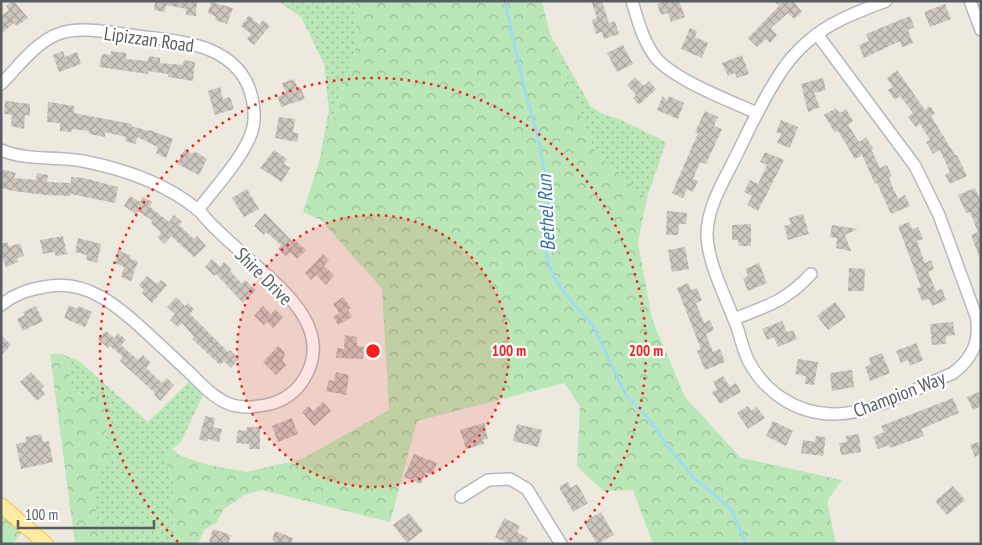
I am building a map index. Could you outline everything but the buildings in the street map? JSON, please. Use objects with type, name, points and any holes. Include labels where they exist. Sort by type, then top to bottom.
[{"type":"main road","points":[[1,505],[46,544]]},
{"type":"street","points":[[632,1],[643,35],[656,57],[664,66],[708,90],[757,113]]},
{"type":"street","name":"Champion Way","points":[[817,34],[906,154],[932,198],[978,326],[975,346],[966,362],[953,373],[866,409],[841,414],[811,412],[794,406],[774,393],[764,383],[749,362],[713,264],[708,242],[708,224],[717,195],[757,113],[788,62],[807,42],[817,34],[858,6],[886,1]]},
{"type":"street","points":[[970,1],[981,30]]},
{"type":"street","name":"Lipizzan Road","points":[[1,84],[44,42],[58,34],[76,30],[176,41],[209,49],[223,57],[245,78],[251,92],[254,124],[250,138],[240,155],[198,210]]},
{"type":"street","name":"Shire Drive","points":[[1,150],[11,154],[26,156],[71,159],[126,172],[151,181],[198,210],[212,226],[282,288],[302,313],[311,330],[313,348],[310,368],[300,385],[288,397],[270,404],[246,407],[228,403],[208,390],[125,313],[108,300],[90,290],[55,284],[12,295],[1,304]]},
{"type":"street","points":[[734,319],[782,299],[801,285],[811,274]]},
{"type":"street","points":[[461,497],[488,480],[510,479],[527,489],[561,544]]},
{"type":"green space","points":[[278,1],[356,1],[356,47],[319,162],[329,110],[324,64],[301,17]]},
{"type":"green space","points":[[356,1],[542,1],[550,34],[595,151],[647,198],[638,242],[652,319],[685,397],[741,458],[842,480],[827,501],[836,544],[653,544],[633,490],[603,491],[577,466],[580,406],[564,383],[417,421],[390,522],[262,490],[244,495],[224,509],[216,523],[204,530],[198,544],[170,544],[175,530],[169,510],[174,484],[165,459],[168,452],[173,449],[179,455],[204,464],[246,472],[302,459],[389,410],[382,289],[321,220],[303,212],[356,47]]},
{"type":"green space","points":[[550,34],[591,107],[666,142],[647,198],[595,151]]},
{"type":"green space","points":[[50,354],[67,356],[71,388],[75,393],[102,399],[112,407],[110,424],[103,438],[110,453],[105,464],[99,469],[94,498],[100,539],[108,544],[75,544]]},
{"type":"green space","points":[[67,356],[80,362],[148,422],[190,381],[204,393],[181,442],[168,452],[167,466],[174,484],[169,510],[175,530],[170,544],[108,544],[100,539],[94,498],[99,469],[105,464],[106,445],[103,438],[107,432],[80,393],[75,393],[71,388]]},
{"type":"green space","points":[[1,515],[22,532],[13,544],[1,544]]},
{"type":"waterway","name":"Bethel Run","points":[[505,1],[546,178],[548,196],[546,256],[553,275],[563,291],[593,326],[626,395],[648,418],[668,447],[695,479],[729,507],[746,544]]}]
